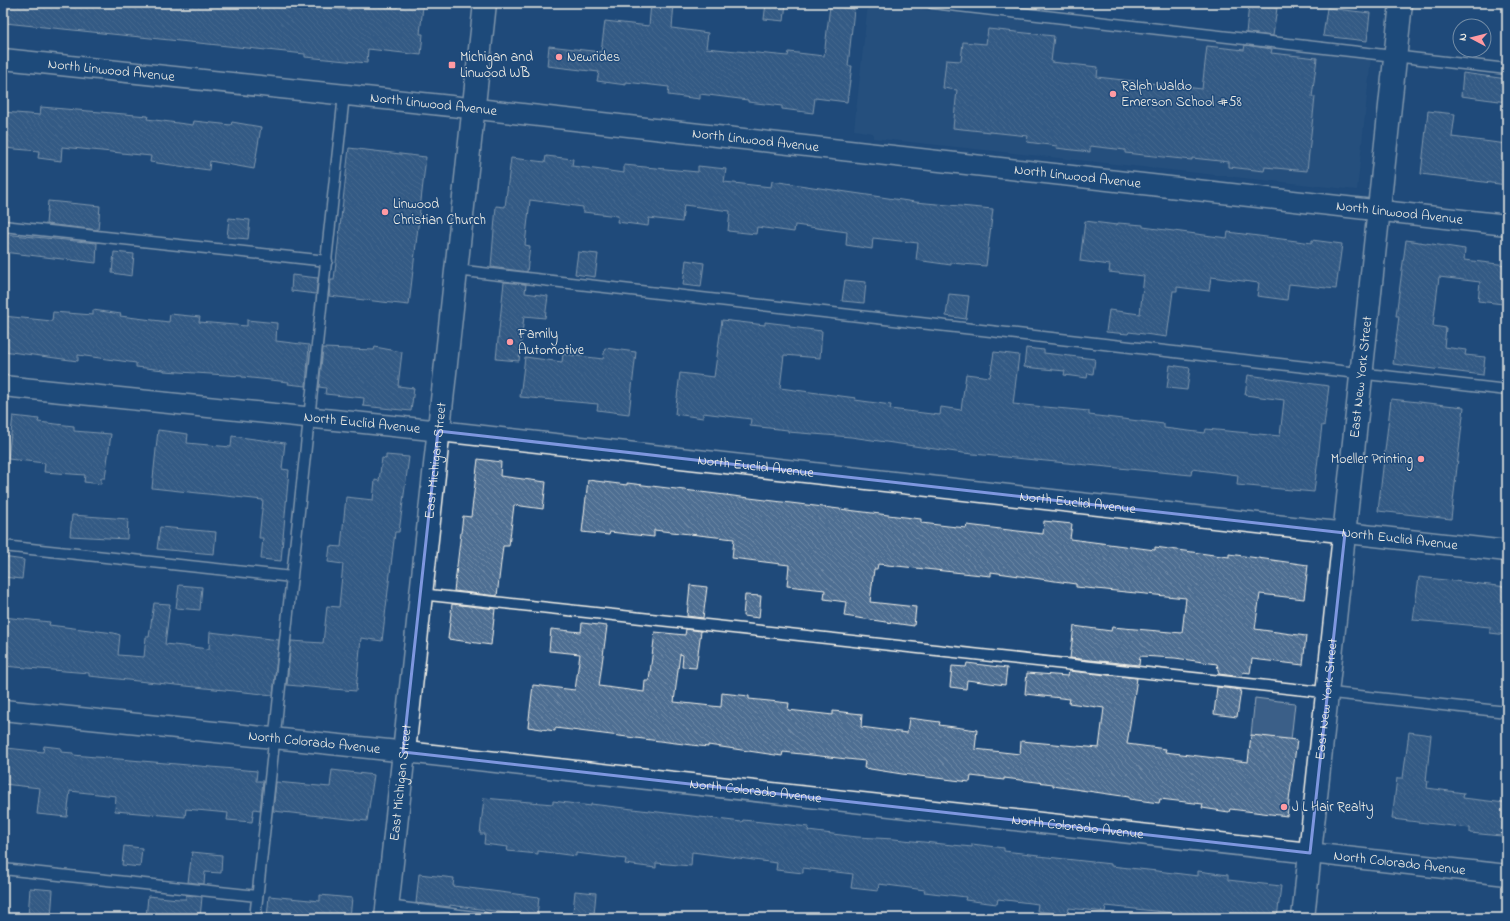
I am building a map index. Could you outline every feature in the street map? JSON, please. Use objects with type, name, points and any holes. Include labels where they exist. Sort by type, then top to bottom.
[{"type":"main road","name":"East Michigan Street","points":[[386,912],[485,3]]},
{"type":"main road","name":"East New York Street","points":[[1303,918],[1401,3]]},
{"type":"street","name":"North Linwood Avenue","points":[[3,59],[473,109],[1507,225]]},
{"type":"street","name":"North Euclid Avenue","points":[[3,386],[438,431],[1507,551]]},
{"type":"street","name":"North Colorado Avenue","points":[[3,710],[403,752],[1507,875]]},
{"type":"lane","points":[[932,3],[1507,69]]},
{"type":"lane","points":[[255,918],[344,95]]},
{"type":"lane","points":[[3,226],[326,261]]},
{"type":"lane","points":[[456,270],[1507,390]]},
{"type":"lane","points":[[3,546],[292,577]]},
{"type":"lane","points":[[420,594],[1507,712]]},
{"type":"lane","points":[[3,869],[257,896]]},
{"type":"lane","points":[[386,912],[484,918]]},
{"type":"highlighted area","points":[[438,431],[1345,533],[1310,853],[403,752]]},
{"type":"shaded area","name":"Ralph Waldo Emerson School #58","points":[[868,4],[1371,58],[1357,190],[873,138],[873,133],[854,130]]},
{"type":"shaded area","points":[[1255,698],[1295,703],[1291,740],[1251,735]]},
{"type":"building","points":[[7,3],[285,3],[350,10],[351,4],[397,8],[398,3],[423,6],[420,34],[423,34],[421,55],[368,49],[367,63],[305,57],[305,54],[5,23]]},
{"type":"building","points":[[651,3],[674,3],[672,28],[708,33],[706,48],[788,56],[789,52],[824,56],[830,6],[854,9],[848,66],[852,66],[847,102],[815,98],[813,113],[782,109],[782,106],[748,102],[748,100],[700,94],[700,99],[668,95],[669,87],[626,82],[626,85],[597,81],[599,72],[547,66],[549,46],[601,52],[605,21],[649,26]]},
{"type":"building","points":[[766,3],[786,3],[784,21],[764,19]]},
{"type":"building","points":[[1249,5],[1277,8],[1273,36],[1246,33]]},
{"type":"building","points":[[1327,8],[1370,13],[1367,41],[1323,36]]},
{"type":"building","points":[[988,29],[1054,36],[1051,62],[1098,67],[1097,77],[1202,89],[1207,46],[1244,50],[1245,45],[1272,49],[1271,53],[1317,58],[1312,97],[1315,97],[1307,171],[1265,167],[1264,171],[1229,167],[1229,162],[1125,153],[1125,150],[1090,146],[1090,152],[1056,148],[1057,146],[1027,142],[1028,136],[953,128],[957,90],[943,88],[946,60],[961,61],[963,42],[986,44]]},
{"type":"building","points":[[1463,73],[1507,79],[1507,102],[1461,96]]},
{"type":"building","points":[[41,107],[148,116],[147,119],[193,125],[194,121],[231,125],[232,122],[261,127],[254,169],[210,161],[209,170],[150,162],[151,156],[62,147],[61,161],[38,158],[39,151],[3,148],[3,112],[40,115]]},
{"type":"building","points":[[1428,111],[1455,114],[1452,137],[1507,144],[1507,185],[1421,174]]},
{"type":"building","points":[[349,148],[426,157],[409,305],[329,296],[331,280],[334,280]]},
{"type":"building","points":[[546,156],[573,159],[572,166],[624,173],[624,165],[698,172],[698,166],[726,169],[724,182],[771,187],[772,181],[915,202],[993,209],[986,266],[951,263],[951,265],[916,260],[918,243],[873,238],[872,249],[846,245],[847,232],[795,225],[794,232],[757,227],[756,234],[728,231],[730,211],[684,205],[682,222],[649,218],[648,226],[617,222],[618,216],[583,212],[583,207],[530,200],[525,245],[530,246],[527,272],[491,267],[496,206],[505,207],[511,158],[545,162]]},
{"type":"building","points":[[48,201],[100,206],[98,230],[46,224]]},
{"type":"building","points":[[229,218],[250,220],[248,239],[227,237]]},
{"type":"building","points":[[1085,221],[1117,225],[1118,223],[1143,225],[1143,227],[1227,238],[1228,232],[1312,243],[1312,240],[1342,244],[1336,289],[1289,284],[1287,300],[1257,296],[1259,283],[1211,277],[1209,291],[1177,287],[1177,291],[1173,291],[1167,337],[1129,332],[1128,334],[1106,332],[1109,310],[1140,314],[1144,276],[1109,272],[1110,265],[1080,261]]},
{"type":"building","points":[[3,234],[97,243],[96,263],[3,252]]},
{"type":"building","points":[[1406,240],[1465,249],[1464,260],[1507,265],[1503,304],[1478,301],[1480,282],[1439,277],[1433,326],[1446,328],[1444,347],[1466,350],[1465,355],[1485,357],[1483,375],[1393,364],[1399,316],[1396,316]]},
{"type":"building","points":[[114,252],[134,254],[132,276],[112,273]]},
{"type":"building","points":[[578,252],[598,254],[595,277],[575,274]]},
{"type":"building","points":[[686,260],[704,263],[701,287],[683,285]]},
{"type":"building","points":[[292,275],[318,278],[316,294],[291,291]]},
{"type":"building","points":[[845,280],[866,282],[864,303],[842,301]]},
{"type":"building","points":[[504,282],[526,284],[525,293],[548,296],[545,318],[524,316],[519,361],[496,359]]},
{"type":"building","points":[[949,294],[969,296],[966,319],[946,316]]},
{"type":"building","points":[[93,310],[121,314],[120,316],[169,322],[170,314],[200,317],[199,322],[247,326],[247,320],[277,323],[276,341],[309,345],[306,386],[288,384],[289,382],[242,376],[164,371],[136,367],[136,363],[78,355],[78,361],[3,351],[3,316],[52,321],[53,312],[93,315]]},
{"type":"building","points":[[722,320],[765,325],[765,322],[822,331],[820,358],[784,355],[780,388],[856,398],[855,400],[891,405],[890,409],[940,415],[941,407],[961,410],[966,374],[990,377],[994,352],[1019,355],[1013,404],[1089,411],[1089,415],[1164,424],[1164,428],[1205,433],[1206,429],[1280,436],[1284,400],[1245,395],[1248,375],[1329,386],[1324,426],[1322,425],[1314,492],[1237,485],[1238,475],[1192,469],[1191,475],[963,453],[851,437],[788,432],[788,430],[750,426],[751,419],[703,413],[703,418],[675,414],[680,373],[714,377]]},
{"type":"building","points":[[375,347],[402,352],[398,386],[414,388],[411,411],[363,406],[364,398],[325,394],[326,388],[319,387],[323,348],[374,350]]},
{"type":"building","points":[[605,348],[636,352],[629,414],[597,410],[598,404],[520,397],[525,357],[562,362],[563,354],[603,359]]},
{"type":"building","points":[[1026,348],[1044,350],[1044,353],[1095,359],[1093,374],[1088,373],[1087,378],[1064,375],[1065,371],[1024,367]]},
{"type":"building","points":[[1170,365],[1190,368],[1187,390],[1167,388]]},
{"type":"building","name":"Moeller Printing","points":[[1391,399],[1464,407],[1451,519],[1378,511]]},
{"type":"building","points":[[13,416],[39,419],[38,422],[74,426],[74,431],[111,434],[105,478],[101,478],[101,484],[84,482],[85,475],[44,472],[45,463],[8,459]]},
{"type":"building","points":[[158,430],[188,434],[187,443],[231,447],[232,436],[285,443],[282,469],[289,470],[281,561],[261,559],[263,538],[259,538],[263,500],[152,488]]},
{"type":"building","points":[[386,455],[409,457],[399,532],[395,532],[382,641],[361,638],[356,691],[287,685],[291,641],[323,643],[327,606],[339,607],[343,564],[328,562],[330,546],[341,547],[346,497],[373,500],[375,480],[379,481],[382,458],[386,459]]},
{"type":"building","points":[[478,459],[501,462],[500,476],[546,482],[543,509],[514,505],[509,546],[503,546],[497,596],[454,591],[463,516],[471,517]]},
{"type":"building","points":[[588,480],[627,485],[627,483],[921,519],[921,523],[966,528],[967,525],[1043,534],[1044,521],[1072,524],[1070,539],[1155,550],[1155,547],[1229,557],[1229,554],[1308,565],[1304,599],[1260,594],[1255,629],[1306,636],[1303,665],[1252,659],[1250,673],[1243,672],[1242,677],[1219,674],[1217,664],[1175,658],[1140,656],[1139,665],[1070,658],[1074,626],[1111,631],[1112,627],[1182,633],[1186,598],[1076,587],[1076,584],[991,572],[991,576],[878,564],[877,569],[874,569],[870,602],[916,607],[914,626],[844,616],[846,602],[824,599],[825,590],[787,586],[789,565],[732,558],[734,539],[654,530],[654,537],[610,532],[609,535],[582,532]]},
{"type":"building","points":[[72,515],[128,519],[127,539],[70,536]]},
{"type":"building","points":[[160,527],[216,532],[214,554],[157,549]]},
{"type":"building","points":[[3,557],[24,560],[22,579],[3,577]]},
{"type":"building","points":[[1419,577],[1507,587],[1507,635],[1490,633],[1490,627],[1413,620]]},
{"type":"building","points":[[179,585],[202,587],[200,610],[176,608]]},
{"type":"building","points":[[690,585],[707,587],[703,618],[687,616]]},
{"type":"building","points":[[745,595],[761,596],[759,618],[743,616]]},
{"type":"building","points":[[154,603],[170,604],[165,644],[209,649],[210,632],[279,640],[273,695],[89,676],[89,673],[3,666],[3,617],[50,622],[49,625],[114,633],[120,635],[118,655],[144,657],[146,637],[149,637]]},
{"type":"building","points":[[452,604],[495,609],[491,645],[448,639]]},
{"type":"building","points":[[582,623],[607,626],[599,686],[644,692],[645,681],[649,681],[655,632],[685,635],[686,629],[701,631],[696,668],[682,667],[683,655],[680,654],[674,702],[721,707],[722,693],[749,696],[749,699],[789,703],[788,710],[833,715],[833,711],[862,714],[861,727],[907,733],[909,718],[940,722],[939,725],[977,730],[975,749],[1020,754],[1021,741],[1099,748],[1104,708],[1069,703],[1070,699],[1025,694],[1027,673],[1068,676],[1069,671],[1137,678],[1127,744],[1166,749],[1165,752],[1248,762],[1251,735],[1297,740],[1287,816],[1230,809],[1229,812],[1202,808],[1203,804],[1160,799],[1159,803],[1129,799],[1129,797],[1053,786],[1053,784],[1004,778],[1004,780],[971,776],[970,782],[902,774],[864,768],[865,761],[783,752],[782,756],[708,745],[708,747],[555,728],[555,731],[528,727],[533,685],[575,690],[580,654],[549,651],[551,629],[581,632]]},
{"type":"building","points":[[967,663],[1007,668],[1005,685],[967,680],[966,689],[950,687],[952,666],[966,667]]},
{"type":"building","points":[[1217,687],[1241,690],[1237,717],[1214,714]]},
{"type":"building","points":[[1409,732],[1431,735],[1426,781],[1428,781],[1427,788],[1464,793],[1463,798],[1505,803],[1501,836],[1470,833],[1470,828],[1392,819],[1397,778],[1403,778]]},
{"type":"building","points":[[44,746],[61,748],[61,752],[73,753],[73,755],[257,771],[256,781],[263,781],[260,810],[254,809],[252,822],[227,820],[228,813],[186,809],[185,817],[115,811],[116,796],[70,791],[67,817],[37,814],[40,788],[3,784],[4,754],[7,755],[7,748],[43,752]]},
{"type":"building","points":[[332,770],[374,775],[367,821],[273,811],[276,782],[330,787]]},
{"type":"building","points":[[484,798],[553,804],[553,801],[591,806],[591,804],[742,822],[743,820],[809,827],[808,831],[857,837],[894,839],[972,847],[972,844],[1004,848],[1004,851],[1039,855],[1038,856],[1198,876],[1198,871],[1228,875],[1228,880],[1281,886],[1277,918],[1192,918],[1193,915],[1106,906],[1105,912],[1069,908],[1068,915],[1037,911],[1038,904],[998,899],[997,904],[965,900],[966,897],[924,892],[925,890],[879,884],[878,891],[851,888],[853,874],[803,868],[803,873],[776,870],[777,863],[692,852],[691,866],[656,863],[656,868],[625,864],[626,859],[576,853],[576,856],[538,851],[538,854],[507,851],[508,847],[484,844],[485,834],[480,834]]},
{"type":"building","points":[[124,846],[142,848],[140,867],[122,865]]},
{"type":"building","points":[[192,852],[222,855],[221,873],[205,872],[204,884],[188,882]]},
{"type":"building","points":[[419,874],[454,878],[453,886],[539,897],[537,917],[450,905],[450,907],[416,903]]},
{"type":"building","points":[[30,888],[53,890],[51,918],[28,917]]},
{"type":"building","points":[[575,891],[596,893],[594,915],[573,912]]},
{"type":"building","points":[[186,895],[202,897],[200,918],[146,918],[148,896],[186,899]]},
{"type":"building","points":[[320,895],[352,898],[350,918],[267,918],[269,896],[320,901]]},
{"type":"place","name":"Newrides","points":[[559,57]]},
{"type":"place","name":"Michigan and Linwood WB","points":[[452,65]]},
{"type":"place","name":"Ralph Waldo Emerson School #58","points":[[1113,94]]},
{"type":"place","name":"Linwood Christian Church","points":[[385,212]]},
{"type":"place","name":"Family Automotive","points":[[510,342]]},
{"type":"place","name":"Moeller Printing","points":[[1421,459]]},
{"type":"place","name":"J L Hair Realty","points":[[1284,807]]}]
